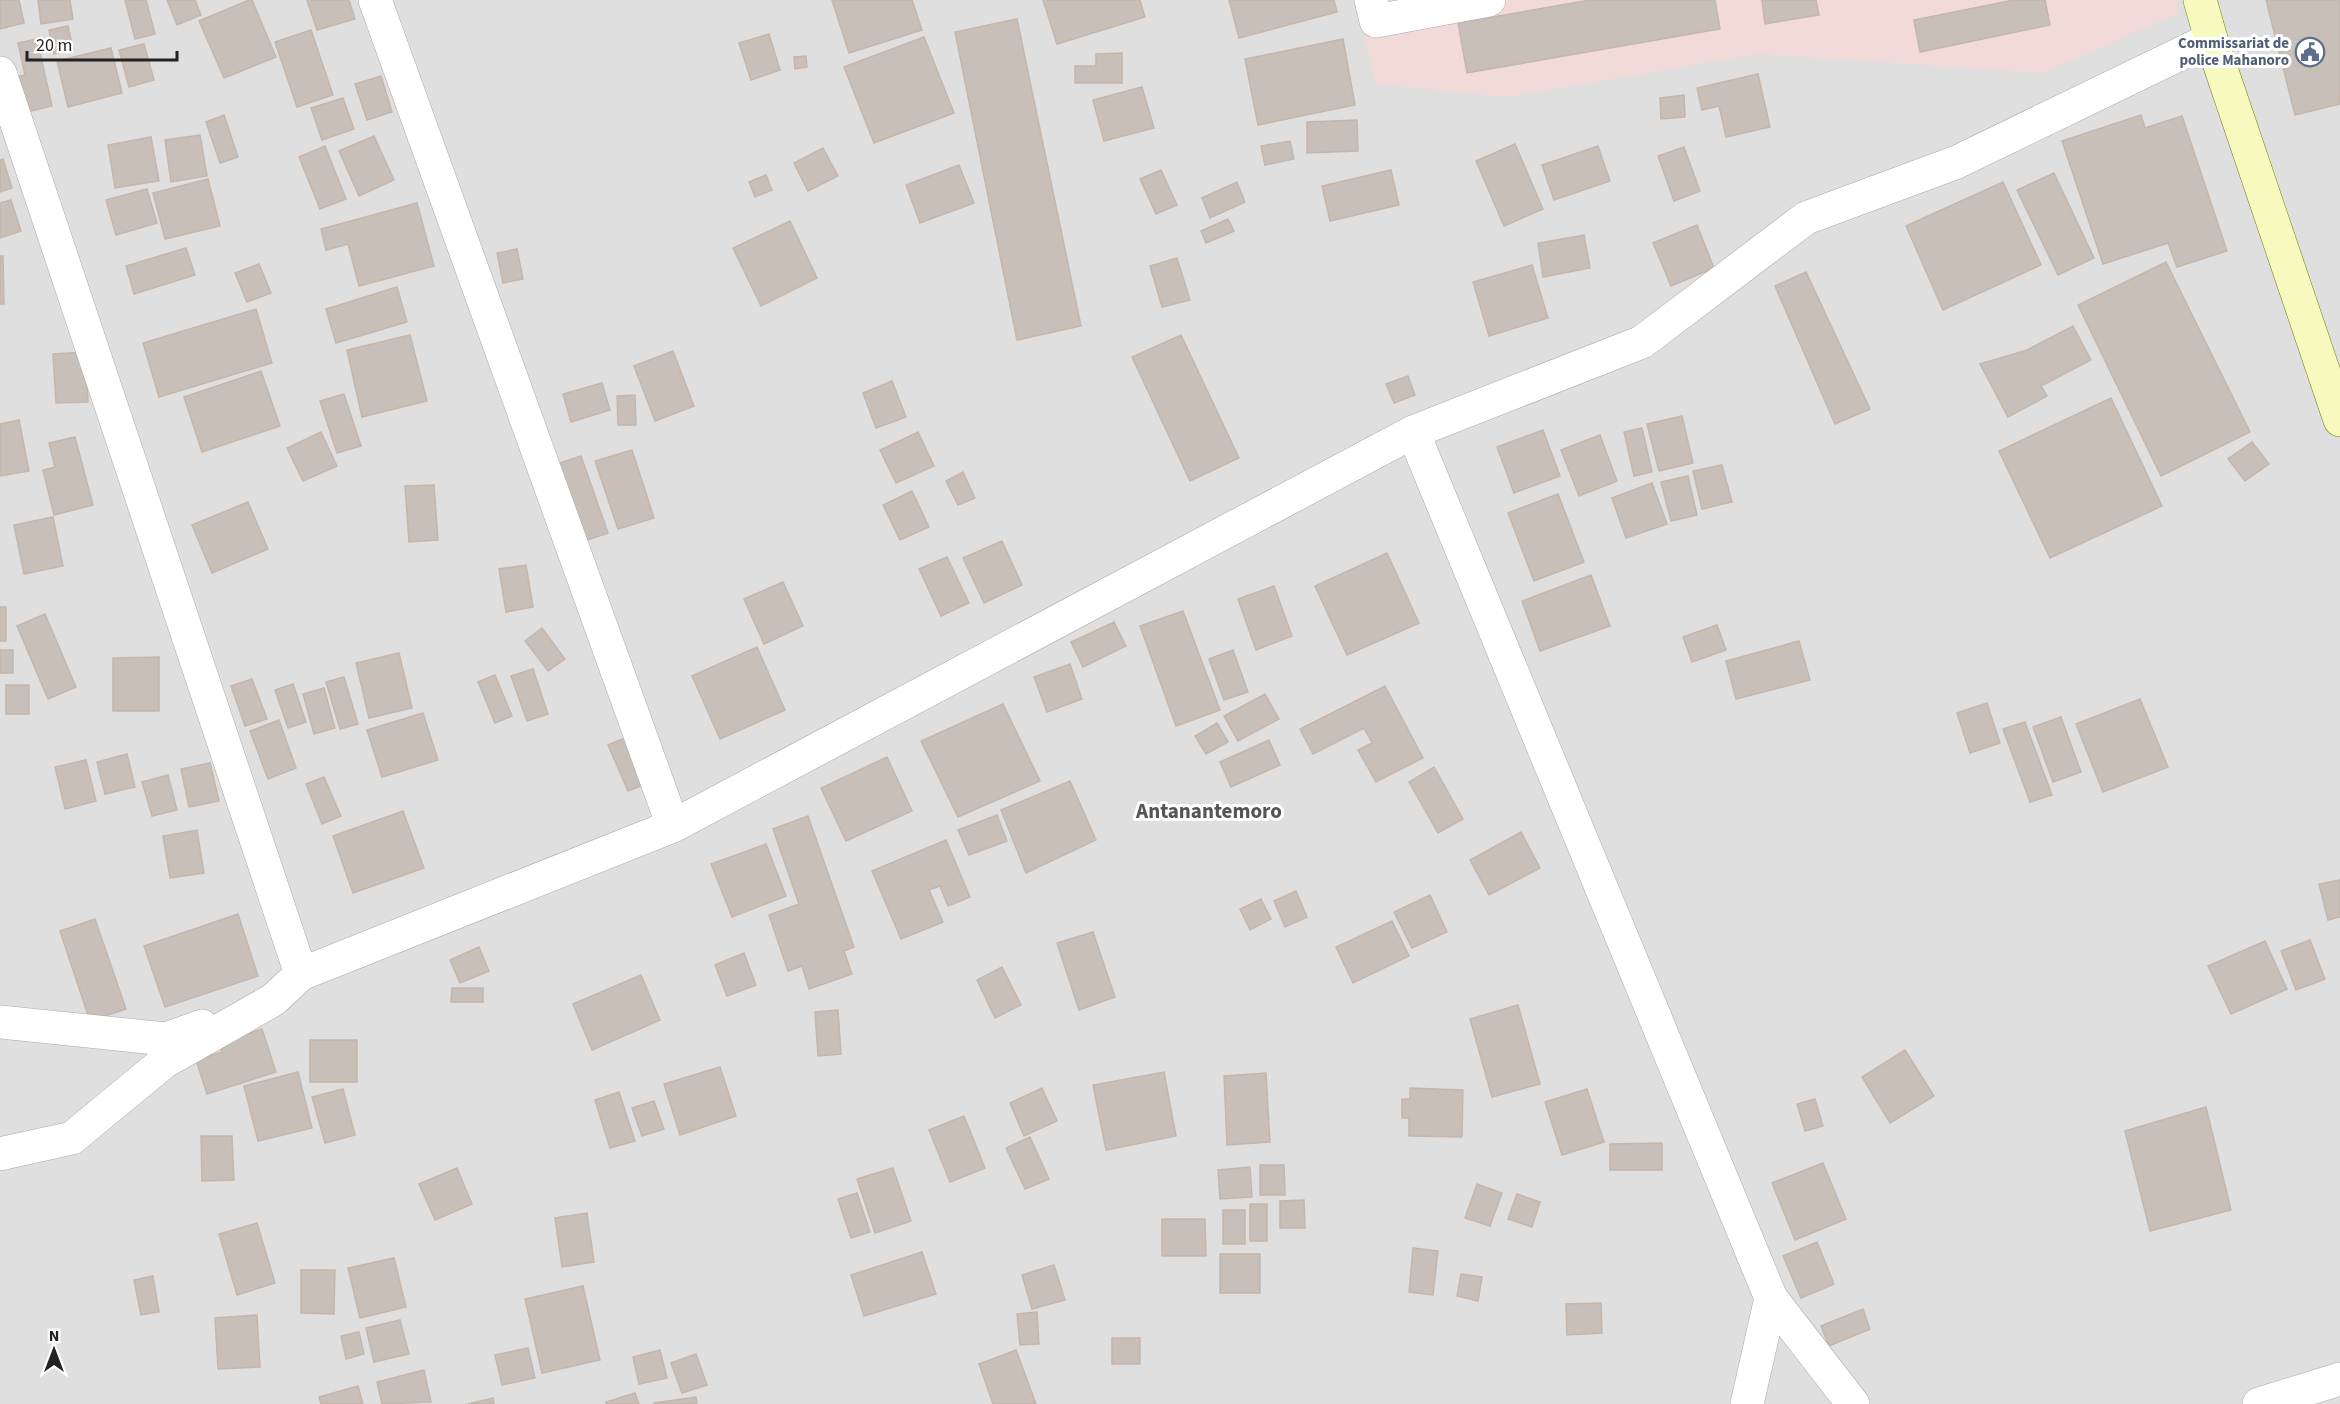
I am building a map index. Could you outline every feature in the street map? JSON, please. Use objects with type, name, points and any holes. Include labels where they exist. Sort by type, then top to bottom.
[{"type":"street","points":[[375,0],[673,826]]},
{"type":"street","points":[[1371,0],[1376,21],[1489,0]]},
{"type":"street","points":[[2200,0],[2211,39],[2340,420]]},
{"type":"street","points":[[0,1154],[72,1138],[164,1062],[273,1000],[301,974],[673,826],[1413,432],[1642,342],[1806,218],[1957,162],[2211,39]]},
{"type":"street","points":[[0,73],[301,974]]},
{"type":"street","points":[[1413,432],[1771,1298],[1853,1404]]},
{"type":"street","points":[[0,1022],[166,1039],[273,1000]]},
{"type":"street","points":[[1748,1404],[1771,1298]]},
{"type":"street","points":[[2259,1404],[2340,1379]]},
{"type":"shaded area","points":[[0,0],[2340,0],[2340,1404],[0,1404]]},
{"type":"shaded area","points":[[1356,0],[2176,0],[2179,13],[2042,73],[1758,54],[1507,97],[1376,84]]},
{"type":"building","points":[[0,0],[19,0],[24,23],[0,29]]},
{"type":"building","points":[[38,0],[70,0],[73,19],[41,24]]},
{"type":"building","points":[[125,0],[146,0],[155,34],[135,39]]},
{"type":"building","points":[[167,0],[195,0],[201,15],[177,25]]},
{"type":"building","points":[[252,0],[276,57],[224,78],[199,21]]},
{"type":"building","points":[[307,0],[349,0],[355,19],[317,30]]},
{"type":"building","points":[[832,0],[912,0],[922,30],[849,53]]},
{"type":"building","points":[[1043,0],[1140,0],[1145,17],[1057,44]]},
{"type":"building","points":[[1229,0],[1334,0],[1337,12],[1239,38]]},
{"type":"building","points":[[1590,0],[1715,0],[1720,29],[1467,73],[1458,23]]},
{"type":"building","points":[[1762,0],[1816,0],[1819,15],[1765,24]]},
{"type":"building","points":[[2014,0],[2045,0],[2050,25],[1920,52],[1914,20]]},
{"type":"building","name":"Commissariat de police Mahanoro","points":[[2266,0],[2340,0],[2340,104],[2295,115]]},
{"type":"building","points":[[1017,19],[1081,326],[1017,340],[955,32]]},
{"type":"building","points":[[68,26],[73,49],[54,54],[49,30]]},
{"type":"building","points":[[311,30],[333,95],[297,107],[275,42]]},
{"type":"building","points":[[769,34],[780,70],[751,80],[739,43]]},
{"type":"building","points":[[924,37],[954,113],[874,143],[844,67]]},
{"type":"building","points":[[37,39],[52,106],[27,112],[19,76],[25,75],[18,43]]},
{"type":"building","points":[[1343,39],[1355,105],[1258,125],[1245,59]]},
{"type":"building","points":[[144,44],[154,80],[129,87],[119,50]]},
{"type":"building","points":[[111,48],[122,93],[68,107],[57,61]]},
{"type":"building","points":[[1122,53],[1122,83],[1075,83],[1075,66],[1096,66],[1096,54]]},
{"type":"building","points":[[806,56],[807,67],[795,69],[794,57]]},
{"type":"building","points":[[1758,74],[1770,127],[1726,137],[1719,106],[1702,110],[1697,88]]},
{"type":"building","points":[[381,76],[392,112],[367,120],[355,84]]},
{"type":"building","points":[[1142,87],[1154,128],[1104,141],[1093,100]]},
{"type":"building","points":[[1684,95],[1685,117],[1661,119],[1660,98]]},
{"type":"building","points":[[343,98],[354,129],[322,140],[311,108]]},
{"type":"building","points":[[224,115],[238,157],[220,163],[206,122]]},
{"type":"building","points":[[2141,115],[2145,128],[2182,116],[2227,251],[2177,267],[2168,243],[2103,264],[2062,141]]},
{"type":"building","points":[[1357,120],[1358,151],[1307,153],[1307,122]]},
{"type":"building","points":[[200,135],[207,176],[171,182],[165,140]]},
{"type":"building","points":[[374,136],[394,180],[359,196],[339,151]]},
{"type":"building","points":[[151,137],[159,181],[115,188],[108,145]]},
{"type":"building","points":[[1290,141],[1294,159],[1265,165],[1261,146]]},
{"type":"building","points":[[1515,144],[1543,209],[1504,226],[1476,161]]},
{"type":"building","points":[[325,146],[346,199],[320,209],[299,157]]},
{"type":"building","points":[[1598,146],[1610,181],[1554,200],[1542,165]]},
{"type":"building","points":[[1684,147],[1700,191],[1674,201],[1658,156]]},
{"type":"building","points":[[823,148],[838,176],[808,191],[794,163]]},
{"type":"building","points":[[3,159],[12,188],[0,192],[0,160]]},
{"type":"building","points":[[959,165],[974,203],[920,223],[906,185]]},
{"type":"building","points":[[1161,170],[1177,205],[1156,214],[1140,179]]},
{"type":"building","points":[[1391,170],[1399,205],[1330,221],[1322,186]]},
{"type":"building","points":[[2054,173],[2094,258],[2058,275],[2017,190]]},
{"type":"building","points":[[766,175],[772,190],[755,197],[749,182]]},
{"type":"building","points":[[208,179],[220,226],[165,239],[153,193]]},
{"type":"building","points":[[1237,182],[1245,202],[1210,218],[1202,198]]},
{"type":"building","points":[[2003,182],[2041,265],[1943,310],[1906,226]]},
{"type":"building","points":[[147,189],[157,223],[116,235],[106,200]]},
{"type":"building","points":[[11,200],[21,231],[0,238],[0,203]]},
{"type":"building","points":[[417,203],[434,266],[359,286],[348,244],[326,250],[321,229]]},
{"type":"building","points":[[1228,219],[1234,231],[1206,243],[1201,231]]},
{"type":"building","points":[[790,221],[817,278],[761,306],[733,248]]},
{"type":"building","points":[[1697,225],[1714,268],[1671,286],[1653,243]]},
{"type":"building","points":[[1584,235],[1590,268],[1543,277],[1538,243]]},
{"type":"building","points":[[186,248],[195,275],[134,294],[126,266]]},
{"type":"building","points":[[517,249],[523,279],[503,283],[497,253]]},
{"type":"building","points":[[0,256],[3,256],[4,304],[0,304]]},
{"type":"building","points":[[1177,258],[1190,300],[1162,307],[1150,266]]},
{"type":"building","points":[[2166,262],[2250,432],[2161,476],[2078,305]]},
{"type":"building","points":[[259,264],[271,293],[247,302],[235,273]]},
{"type":"building","points":[[1532,265],[1548,318],[1489,336],[1473,282]]},
{"type":"building","points":[[1806,272],[1870,409],[1835,424],[1775,286]]},
{"type":"building","points":[[397,287],[407,322],[336,343],[326,309]]},
{"type":"building","points":[[256,309],[272,363],[159,397],[143,343]]},
{"type":"building","points":[[2073,326],[2091,360],[2041,386],[2047,396],[2008,417],[1980,364],[2027,350]]},
{"type":"building","points":[[410,335],[427,401],[362,417],[347,350]]},
{"type":"building","points":[[1181,335],[1239,458],[1190,481],[1132,357]]},
{"type":"building","points":[[673,351],[694,406],[655,421],[634,366]]},
{"type":"building","points":[[86,352],[88,402],[56,403],[53,354]]},
{"type":"building","points":[[261,371],[280,426],[202,452],[184,397]]},
{"type":"building","points":[[1408,376],[1415,395],[1394,403],[1386,384]]},
{"type":"building","points":[[892,381],[906,417],[876,428],[863,393]]},
{"type":"building","points":[[602,383],[610,410],[571,422],[563,394]]},
{"type":"building","points":[[344,394],[361,446],[337,453],[320,401]]},
{"type":"building","points":[[635,395],[636,425],[618,425],[617,396]]},
{"type":"building","points":[[2111,398],[2162,506],[2050,558],[1999,451]]},
{"type":"building","points":[[1682,416],[1693,463],[1659,471],[1647,424]]},
{"type":"building","points":[[19,420],[29,471],[0,476],[0,424]]},
{"type":"building","points":[[1642,428],[1652,472],[1634,476],[1624,432]]},
{"type":"building","points":[[1543,430],[1560,476],[1514,493],[1497,447]]},
{"type":"building","points":[[321,432],[337,466],[303,481],[287,448]]},
{"type":"building","points":[[918,432],[934,466],[896,483],[880,450]]},
{"type":"building","points":[[1600,435],[1617,481],[1579,496],[1561,450]]},
{"type":"building","points":[[75,437],[93,505],[54,515],[43,470],[55,467],[49,443]]},
{"type":"building","points":[[2252,442],[2269,464],[2245,481],[2228,459]]},
{"type":"building","points":[[632,450],[654,518],[618,529],[595,461]]},
{"type":"building","points":[[581,456],[608,533],[584,541],[557,464]]},
{"type":"building","points":[[1722,465],[1732,502],[1702,509],[1693,471]]},
{"type":"building","points":[[963,472],[975,498],[958,505],[946,481]]},
{"type":"building","points":[[1688,476],[1697,515],[1671,521],[1661,482]]},
{"type":"building","points":[[1652,483],[1667,524],[1626,538],[1612,498]]},
{"type":"building","points":[[434,485],[438,540],[409,542],[405,486]]},
{"type":"building","points":[[912,491],[929,527],[900,540],[883,505]]},
{"type":"building","points":[[1558,494],[1584,562],[1534,581],[1508,513]]},
{"type":"building","points":[[248,502],[268,549],[212,573],[192,525]]},
{"type":"building","points":[[53,517],[63,566],[24,574],[14,525]]},
{"type":"building","points":[[1002,541],[1022,585],[984,603],[963,558]]},
{"type":"building","points":[[1387,553],[1419,623],[1347,655],[1315,586]]},
{"type":"building","points":[[947,557],[969,603],[941,616],[919,569]]},
{"type":"building","points":[[526,565],[533,607],[506,612],[499,569]]},
{"type":"building","points":[[1591,575],[1610,626],[1540,651],[1522,601]]},
{"type":"building","points":[[783,582],[803,626],[764,644],[744,599]]},
{"type":"building","points":[[1274,586],[1292,636],[1256,650],[1238,599]]},
{"type":"building","points":[[0,607],[6,607],[6,641],[0,641]]},
{"type":"building","points":[[1183,611],[1220,710],[1176,726],[1140,626]]},
{"type":"building","points":[[45,614],[76,687],[48,699],[17,626]]},
{"type":"building","points":[[1114,622],[1126,646],[1083,667],[1071,642]]},
{"type":"building","points":[[1717,625],[1726,650],[1692,662],[1683,637]]},
{"type":"building","points":[[542,628],[565,659],[548,671],[525,641]]},
{"type":"building","points":[[1799,641],[1810,680],[1736,699],[1726,661]]},
{"type":"building","points":[[757,647],[785,710],[720,739],[692,676]]},
{"type":"building","points":[[0,650],[13,650],[13,673],[0,673]]},
{"type":"building","points":[[1233,650],[1248,692],[1224,700],[1209,659]]},
{"type":"building","points":[[399,653],[412,708],[369,718],[356,663]]},
{"type":"building","points":[[159,657],[159,711],[113,711],[113,658]]},
{"type":"building","points":[[1070,664],[1082,699],[1047,712],[1034,677]]},
{"type":"building","points":[[533,669],[548,714],[527,721],[511,676]]},
{"type":"building","points":[[495,675],[512,716],[495,723],[478,682]]},
{"type":"building","points":[[344,677],[358,724],[340,729],[326,682]]},
{"type":"building","points":[[252,679],[267,719],[245,726],[231,686]]},
{"type":"building","points":[[293,684],[306,722],[288,728],[275,690]]},
{"type":"building","points":[[6,685],[29,685],[29,714],[6,714]]},
{"type":"building","points":[[1385,686],[1423,758],[1376,782],[1358,750],[1372,743],[1364,728],[1313,754],[1300,729]]},
{"type":"building","points":[[324,688],[335,728],[314,734],[303,694]]},
{"type":"building","points":[[1265,694],[1279,719],[1238,741],[1224,716]]},
{"type":"building","points":[[2140,699],[2168,767],[2103,792],[2076,724]]},
{"type":"building","points":[[1987,703],[2000,743],[1970,753],[1957,713]]},
{"type":"building","points":[[1003,704],[1040,781],[958,817],[921,741]]},
{"type":"building","points":[[423,713],[438,760],[382,777],[367,730]]},
{"type":"building","points":[[2061,717],[2081,772],[2053,782],[2033,727]]},
{"type":"building","points":[[279,720],[296,768],[268,779],[250,731]]},
{"type":"building","points":[[2025,722],[2052,795],[2030,802],[2003,729]]},
{"type":"building","points":[[1217,723],[1228,742],[1206,754],[1195,736]]},
{"type":"building","points":[[627,737],[646,784],[628,791],[608,745]]},
{"type":"building","points":[[1269,740],[1280,765],[1231,787],[1220,762]]},
{"type":"building","points":[[127,754],[135,787],[105,794],[97,762]]},
{"type":"building","points":[[887,757],[912,811],[846,841],[821,788]]},
{"type":"building","points":[[86,760],[96,801],[65,809],[55,767]]},
{"type":"building","points":[[210,763],[219,801],[189,807],[181,769]]},
{"type":"building","points":[[1434,767],[1463,819],[1438,833],[1409,782]]},
{"type":"building","points":[[168,775],[177,810],[152,816],[142,782]]},
{"type":"building","points":[[324,777],[341,816],[322,824],[306,784]]},
{"type":"building","points":[[1070,781],[1096,840],[1026,873],[1001,810]]},
{"type":"building","points":[[403,811],[424,868],[353,893],[333,836]]},
{"type":"building","points":[[997,815],[1007,841],[969,855],[958,830]]},
{"type":"building","points":[[808,816],[854,947],[844,951],[852,974],[809,989],[802,966],[788,971],[769,915],[799,904],[773,829]]},
{"type":"building","points":[[197,830],[204,873],[170,878],[163,836]]},
{"type":"building","points":[[1521,832],[1540,868],[1489,895],[1470,860]]},
{"type":"building","points":[[946,840],[970,897],[948,906],[940,886],[929,890],[943,922],[901,939],[872,871]]},
{"type":"building","points":[[766,844],[786,896],[732,917],[711,864]]},
{"type":"building","points":[[2340,880],[2340,917],[2328,920],[2319,884]]},
{"type":"building","points":[[1296,891],[1307,917],[1285,927],[1274,901]]},
{"type":"building","points":[[1430,895],[1447,932],[1412,948],[1394,912]]},
{"type":"building","points":[[1261,899],[1271,919],[1250,930],[1240,909]]},
{"type":"building","points":[[238,914],[258,976],[165,1007],[144,946]]},
{"type":"building","points":[[95,919],[126,1009],[90,1021],[60,931]]},
{"type":"building","points":[[1392,921],[1409,956],[1353,983],[1336,947]]},
{"type":"building","points":[[1093,932],[1115,997],[1079,1010],[1057,943]]},
{"type":"building","points":[[2310,940],[2325,979],[2296,990],[2281,951]]},
{"type":"building","points":[[2265,941],[2287,989],[2231,1014],[2208,966]]},
{"type":"building","points":[[479,947],[489,971],[460,983],[450,960]]},
{"type":"building","points":[[744,953],[756,985],[727,996],[715,965]]},
{"type":"building","points":[[1002,967],[1021,1005],[995,1018],[977,980]]},
{"type":"building","points":[[641,975],[660,1020],[592,1050],[573,1004]]},
{"type":"building","points":[[452,988],[483,988],[483,1002],[451,1002]]},
{"type":"building","points":[[1518,1005],[1540,1084],[1492,1097],[1470,1019]]},
{"type":"building","points":[[838,1010],[841,1054],[818,1056],[815,1012]]},
{"type":"building","points":[[262,1029],[276,1072],[207,1094],[196,1060],[222,1052],[219,1043]]},
{"type":"building","points":[[310,1040],[357,1040],[357,1082],[310,1082]]},
{"type":"building","points":[[1905,1050],[1934,1096],[1890,1123],[1862,1077]]},
{"type":"building","points":[[720,1067],[736,1116],[680,1135],[664,1084]]},
{"type":"building","points":[[298,1072],[312,1128],[258,1141],[244,1086]]},
{"type":"building","points":[[1164,1072],[1176,1136],[1106,1150],[1093,1085]]},
{"type":"building","points":[[1266,1073],[1270,1142],[1227,1145],[1224,1076]]},
{"type":"building","points":[[1042,1088],[1057,1121],[1024,1136],[1010,1103]]},
{"type":"building","points":[[1410,1088],[1463,1090],[1462,1137],[1409,1136],[1409,1118],[1402,1118],[1402,1099],[1410,1099]]},
{"type":"building","points":[[343,1089],[355,1135],[325,1143],[312,1097]]},
{"type":"building","points":[[1587,1089],[1604,1142],[1562,1155],[1545,1102]]},
{"type":"building","points":[[619,1092],[635,1141],[610,1148],[595,1100]]},
{"type":"building","points":[[1815,1099],[1823,1126],[1805,1131],[1797,1104]]},
{"type":"building","points":[[654,1101],[664,1129],[642,1136],[632,1108]]},
{"type":"building","points":[[2206,1107],[2231,1210],[2150,1231],[2125,1131]]},
{"type":"building","points":[[964,1116],[985,1168],[950,1182],[929,1130]]},
{"type":"building","points":[[201,1136],[232,1136],[234,1180],[202,1181]]},
{"type":"building","points":[[1030,1137],[1049,1179],[1025,1189],[1006,1148]]},
{"type":"building","points":[[1662,1143],[1662,1170],[1610,1170],[1610,1144]]},
{"type":"building","points":[[1823,1163],[1846,1219],[1795,1240],[1772,1183]]},
{"type":"building","points":[[1260,1165],[1284,1165],[1285,1195],[1260,1195]]},
{"type":"building","points":[[1250,1167],[1252,1197],[1220,1199],[1218,1170]]},
{"type":"building","points":[[457,1168],[472,1204],[435,1220],[419,1184]]},
{"type":"building","points":[[893,1168],[911,1221],[875,1233],[857,1179]]},
{"type":"building","points":[[1477,1184],[1502,1193],[1490,1226],[1465,1218]]},
{"type":"building","points":[[857,1193],[870,1232],[851,1238],[838,1199]]},
{"type":"building","points":[[1517,1194],[1540,1202],[1532,1227],[1508,1219]]},
{"type":"building","points":[[1304,1200],[1305,1228],[1280,1228],[1280,1201]]},
{"type":"building","points":[[1250,1204],[1267,1204],[1267,1241],[1250,1241]]},
{"type":"building","points":[[1223,1210],[1245,1210],[1245,1244],[1223,1244]]},
{"type":"building","points":[[587,1213],[594,1262],[562,1267],[555,1218]]},
{"type":"building","points":[[1162,1219],[1205,1219],[1206,1256],[1162,1256]]},
{"type":"building","points":[[257,1223],[275,1283],[237,1295],[219,1234]]},
{"type":"building","points":[[1817,1242],[1834,1284],[1801,1298],[1783,1256]]},
{"type":"building","points":[[1413,1248],[1438,1251],[1433,1295],[1409,1292]]},
{"type":"building","points":[[922,1252],[936,1294],[864,1316],[851,1275]]},
{"type":"building","points":[[1220,1254],[1260,1254],[1260,1293],[1220,1293]]},
{"type":"building","points":[[394,1258],[406,1307],[360,1318],[348,1268]]},
{"type":"building","points":[[1054,1265],[1065,1300],[1032,1309],[1022,1275]]},
{"type":"building","points":[[301,1270],[335,1270],[334,1314],[301,1313]]},
{"type":"building","points":[[1461,1274],[1482,1277],[1478,1301],[1457,1296]]},
{"type":"building","points":[[153,1276],[159,1312],[141,1315],[134,1280]]},
{"type":"building","points":[[583,1286],[600,1360],[542,1373],[525,1299]]},
{"type":"building","points":[[1601,1303],[1602,1333],[1567,1335],[1566,1304]]},
{"type":"building","points":[[1863,1309],[1870,1329],[1829,1346],[1821,1326]]},
{"type":"building","points":[[1037,1312],[1039,1344],[1020,1345],[1017,1314]]},
{"type":"building","points":[[257,1315],[260,1367],[218,1369],[215,1318]]},
{"type":"building","points":[[400,1320],[409,1354],[374,1362],[366,1328]]},
{"type":"building","points":[[359,1332],[364,1354],[346,1359],[341,1336]]},
{"type":"building","points":[[1112,1338],[1140,1338],[1140,1364],[1112,1364]]},
{"type":"building","points":[[528,1348],[535,1378],[502,1385],[495,1355]]},
{"type":"building","points":[[660,1350],[667,1378],[639,1384],[633,1357]]},
{"type":"building","points":[[1016,1350],[1036,1404],[993,1404],[979,1364]]},
{"type":"building","points":[[696,1354],[707,1385],[682,1393],[671,1363]]},
{"type":"building","points":[[424,1370],[431,1402],[382,1404],[377,1382]]},
{"type":"building","points":[[358,1386],[363,1404],[321,1404],[319,1397]]},
{"type":"building","points":[[635,1393],[639,1404],[606,1404],[606,1402]]},
{"type":"building","points":[[696,1397],[697,1404],[654,1404],[654,1403]]},
{"type":"building","points":[[493,1398],[494,1404],[468,1404]]},
{"type":"place","name":"Commissariat de police Mahanoro","points":[[2310,52]]},
{"type":"district","name":"Antanantemoro","points":[[1209,811]]}]
